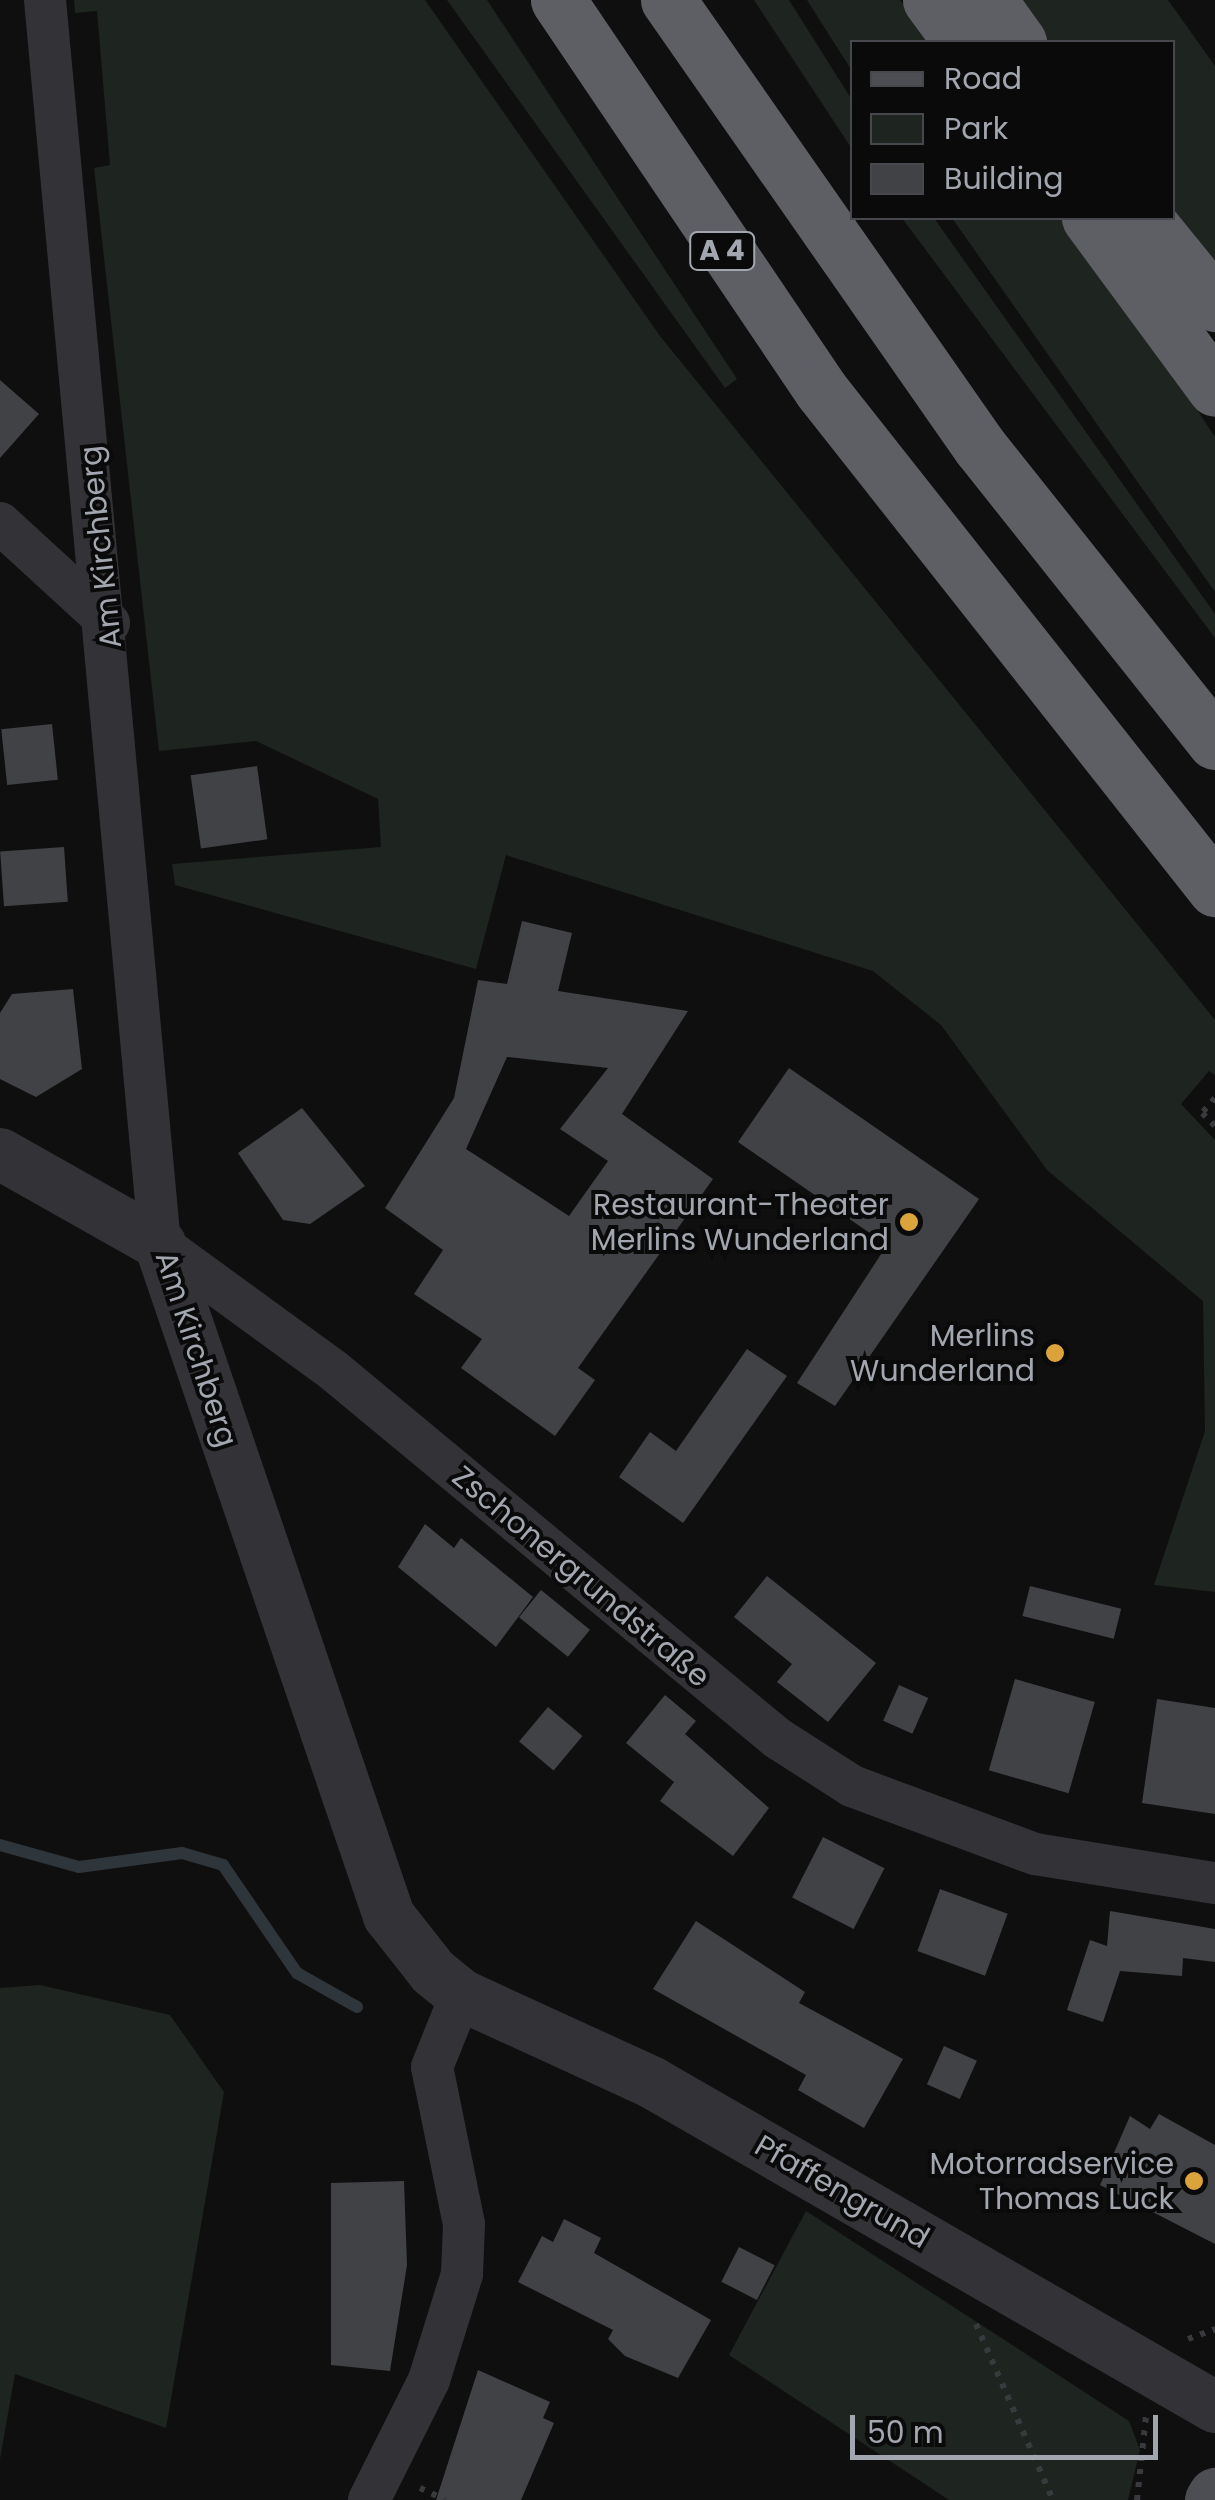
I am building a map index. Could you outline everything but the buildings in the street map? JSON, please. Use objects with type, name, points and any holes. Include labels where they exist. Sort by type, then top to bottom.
[{"type":"highway","name":"A 4","points":[[558,0],[820,390],[1215,889]]},
{"type":"highway","points":[[668,0],[980,447],[1215,742]]},
{"type":"highway","points":[[930,0],[960,40]]},
{"type":"highway","points":[[989,0],[1018,40]]},
{"type":"highway","points":[[1090,220],[1215,389]]},
{"type":"highway","points":[[1147,220],[1215,304]]},
{"type":"street","name":"Am Kirchberg","points":[[45,0],[109,623],[160,1244],[389,1916],[461,1994]]},
{"type":"street","points":[[0,524],[109,623]]},
{"type":"street","name":"Zschonergrundstraße","points":[[0,1154],[160,1244],[333,1370],[777,1738],[852,1786],[966,1835],[1215,1883]]},
{"type":"street","points":[[369,2500],[430,2380],[462,2274],[447,2132],[432,2067],[461,1994]]},
{"type":"street","name":"Pfaffengrund","points":[[461,1994],[651,2082],[1215,2407]]},
{"type":"path","points":[[1215,1098],[1202,1113],[1215,1126]]},
{"type":"path","points":[[981,2274],[974,2318],[1053,2500]]},
{"type":"path","points":[[1136,2500],[1149,2448],[1141,2424]]},
{"type":"path","points":[[427,2491],[446,2500]]},
{"type":"green space","points":[[74,0],[425,0],[660,336],[1215,1020],[1215,1075],[1209,1071],[1181,1104],[1215,1140],[1215,1592],[1154,1585],[1205,1431],[1203,1301],[1047,1170],[941,1025],[873,971],[506,855],[476,969],[175,885],[172,864],[381,847],[378,799],[256,741],[159,751],[94,168],[110,165],[97,11],[75,13]]},
{"type":"green space","points":[[447,0],[487,0],[737,379],[725,388]]},
{"type":"green space","points":[[754,0],[789,0],[850,97],[850,146]]},
{"type":"green space","points":[[807,0],[900,0],[930,40],[850,40],[850,68]]},
{"type":"green space","points":[[1016,0],[1168,0],[1215,66],[1215,264],[1175,213],[1175,40],[1045,40]]},
{"type":"green space","points":[[903,220],[935,220],[1215,614],[1215,638]]},
{"type":"green space","points":[[953,220],[1062,220],[1142,326],[1215,437],[1215,592]]},
{"type":"green space","points":[[40,1985],[170,2015],[224,2092],[166,2428],[15,2374],[0,2459],[0,1988]]},
{"type":"green space","points":[[806,2211],[1129,2421],[1140,2450],[1128,2500],[949,2500],[729,2355]]},
{"type":"waterway","points":[[0,1845],[79,1867],[182,1853],[223,1865],[297,1973],[357,2007]]},
{"type":"place","name":"Restaurant-Theater Merlins Wunderland","points":[[909,1222]]},
{"type":"place","name":"Merlins Wunderland","points":[[1055,1353]]},
{"type":"place","name":"Motorradservice Thomas Luck","points":[[1194,2181]]}]
